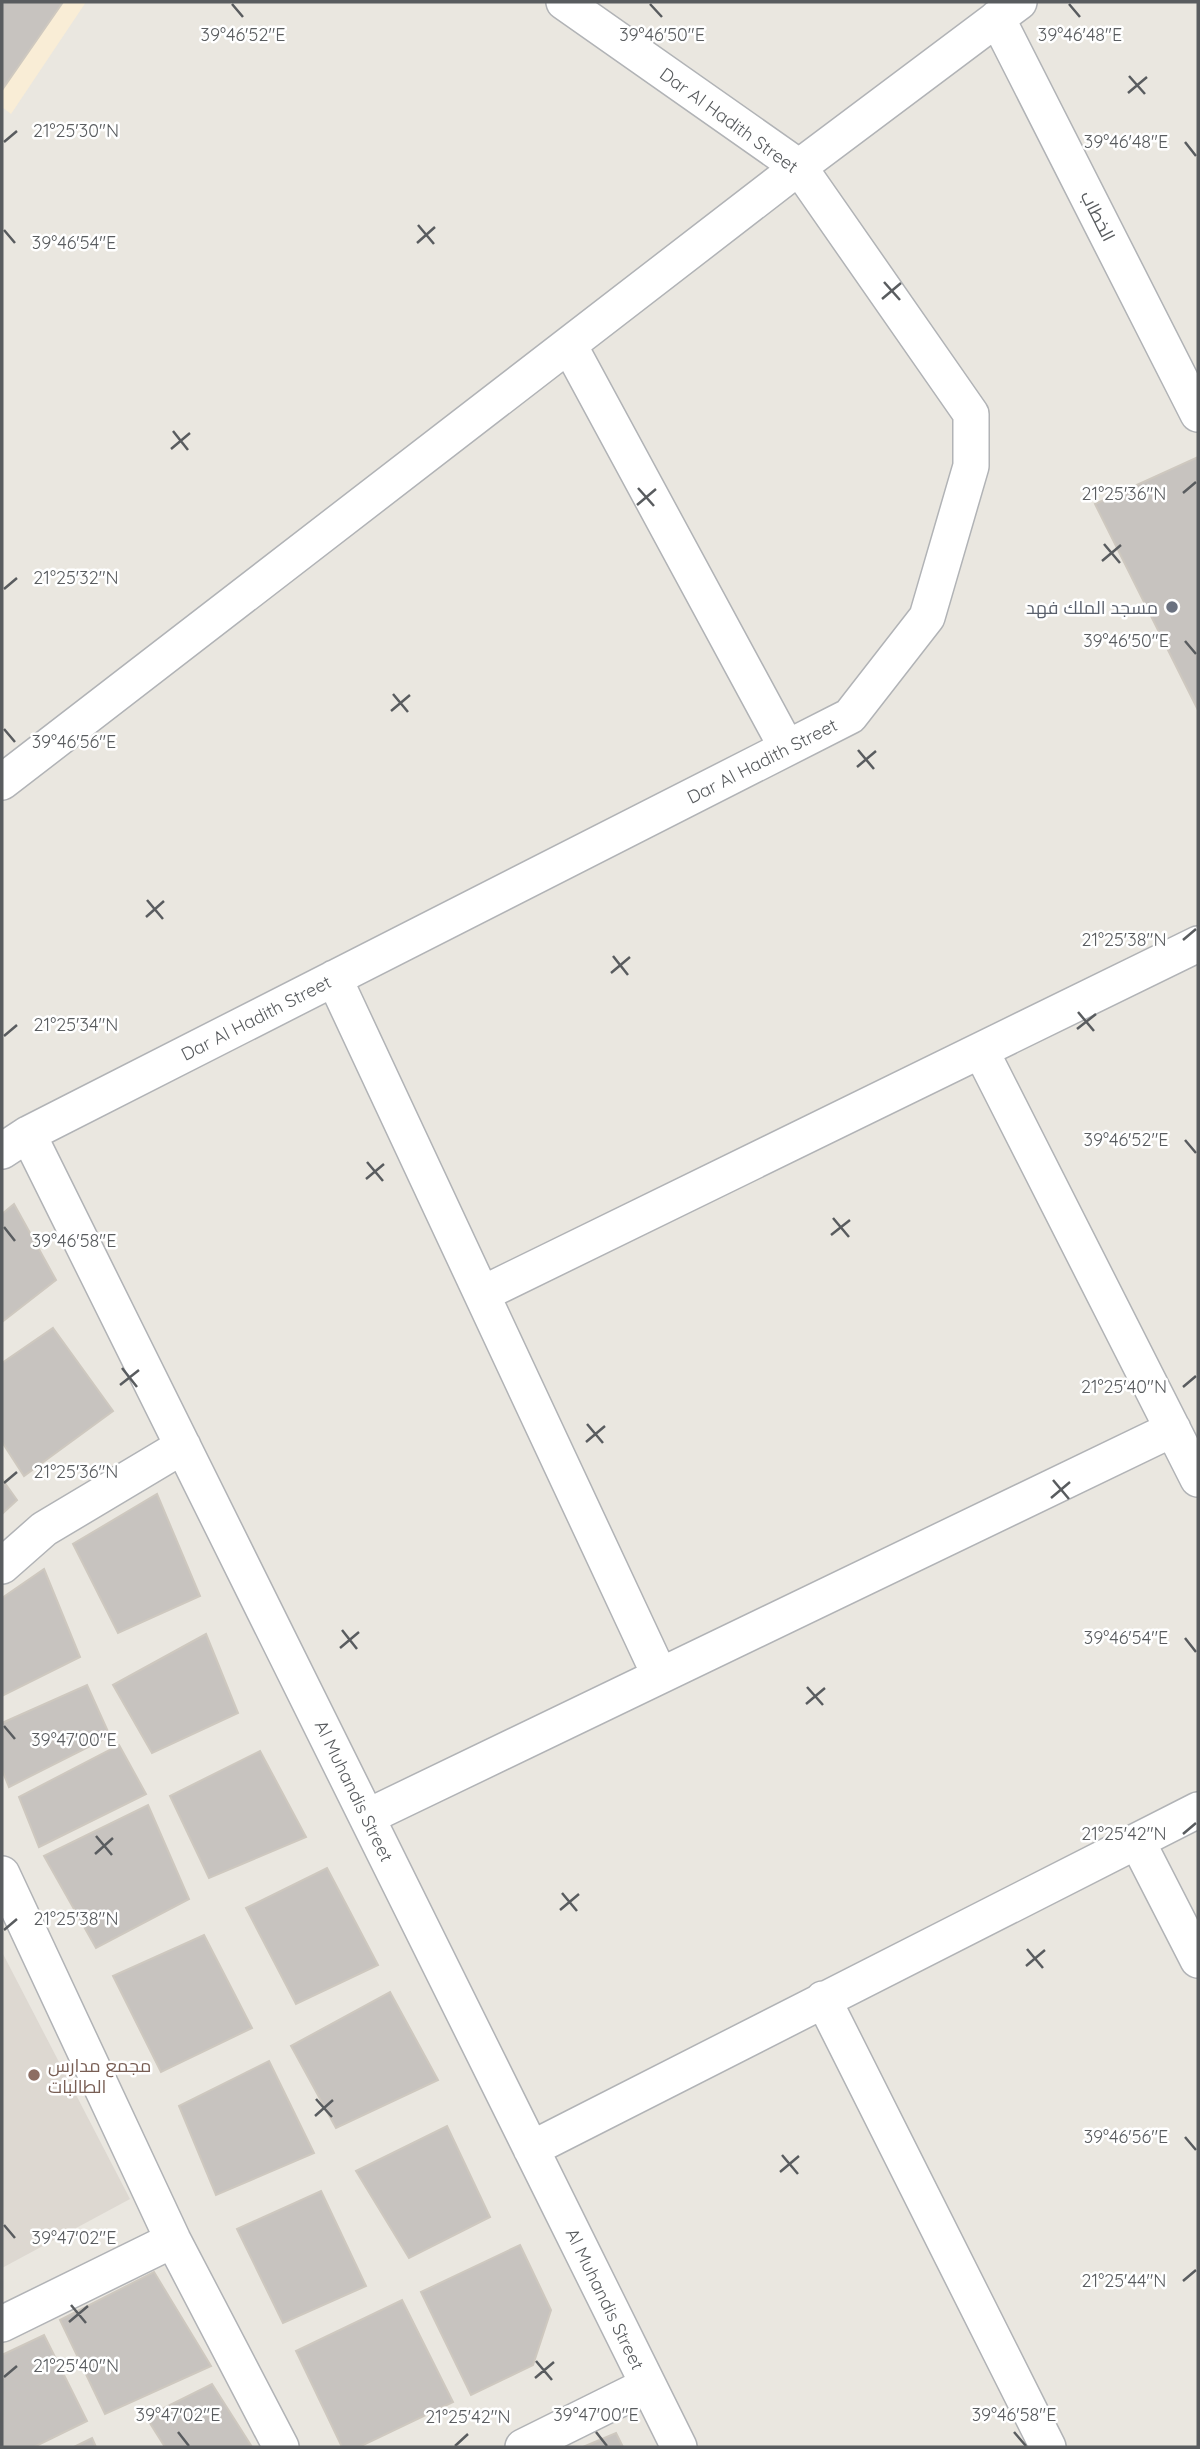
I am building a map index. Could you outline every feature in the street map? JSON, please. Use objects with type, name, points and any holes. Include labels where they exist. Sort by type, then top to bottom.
[{"type":"street","name":"Dar Al Hadith Street","points":[[15,1143],[850,716],[927,617],[971,466],[971,414],[799,167],[564,2]]},
{"type":"street","points":[[2,782],[799,167],[1008,10]]},
{"type":"street","name":"الخطاب","points":[[1008,10],[1198,414]]},
{"type":"street","points":[[569,345],[787,748]]},
{"type":"street","points":[[482,1294],[1198,944]]},
{"type":"street","points":[[334,978],[660,1676]]},
{"type":"street","points":[[981,1051],[1198,1479]]},
{"type":"street","name":"Al Muhandis Street","points":[[15,1143],[183,1446],[679,2447]]},
{"type":"street","points":[[367,1817],[1173,1429]]},
{"type":"street","points":[[2,1566],[44,1529],[183,1446]]},
{"type":"street","points":[[531,2149],[1198,1810]]},
{"type":"street","points":[[1137,1841],[1198,1960]]},
{"type":"street","points":[[2,1874],[173,2239],[281,2447]]},
{"type":"street","points":[[822,1999],[1048,2447]]},
{"type":"street","points":[[2,2324],[173,2239]]},
{"type":"street","points":[[523,2447],[648,2385]]},
{"type":"shaded area","points":[[2,2],[86,2],[11,114],[2,107]]},
{"type":"shaded area","name":"مجمع مدارس الطالبات","points":[[2,1952],[130,2199],[2,2268]]},
{"type":"building","points":[[2,2],[63,2],[2,90]]},
{"type":"building","name":"مسجد الملك فهد","points":[[1198,457],[1198,710],[1095,504]]},
{"type":"building","points":[[14,1204],[56,1280],[2,1322],[2,1214]]},
{"type":"building","points":[[53,1328],[113,1411],[24,1476],[2,1442],[2,1363]]},
{"type":"building","points":[[2,1479],[17,1500],[2,1514]]},
{"type":"building","points":[[157,1494],[200,1596],[118,1633],[73,1544]]},
{"type":"building","points":[[44,1569],[80,1657],[2,1696],[2,1598]]},
{"type":"building","points":[[206,1634],[238,1713],[152,1753],[113,1685]]},
{"type":"building","points":[[87,1685],[110,1736],[9,1787],[2,1770],[2,1723]]},
{"type":"building","points":[[119,1745],[146,1794],[39,1847],[19,1797]]},
{"type":"building","points":[[260,1751],[306,1837],[209,1878],[170,1796]]},
{"type":"building","points":[[148,1805],[189,1899],[96,1948],[44,1856]]},
{"type":"building","points":[[327,1868],[378,1965],[296,2004],[246,1908]]},
{"type":"building","points":[[204,1935],[252,2028],[161,2072],[113,1976]]},
{"type":"building","points":[[390,1992],[438,2080],[336,2128],[291,2046]]},
{"type":"building","points":[[269,2061],[314,2153],[216,2195],[179,2106]]},
{"type":"building","points":[[447,2126],[490,2217],[409,2258],[356,2171]]},
{"type":"building","points":[[321,2191],[366,2286],[283,2323],[237,2229]]},
{"type":"building","points":[[520,2245],[551,2310],[533,2365],[471,2395],[421,2292]]},
{"type":"building","points":[[154,2272],[211,2366],[105,2414],[60,2320]]},
{"type":"building","points":[[402,2300],[453,2402],[359,2447],[342,2447],[296,2351]]},
{"type":"building","points":[[44,2335],[87,2421],[34,2447],[2,2447],[2,2355]]},
{"type":"building","points":[[212,2384],[252,2447],[165,2447],[146,2417]]},
{"type":"building","points":[[616,2433],[623,2447],[583,2447]]},
{"type":"building","points":[[92,2438],[96,2447],[74,2447]]},
{"type":"place","name":"مسجد الملك فهد","points":[[1172,607]]},
{"type":"place","name":"مجمع مدارس الطالبات","points":[[34,2075]]}]
